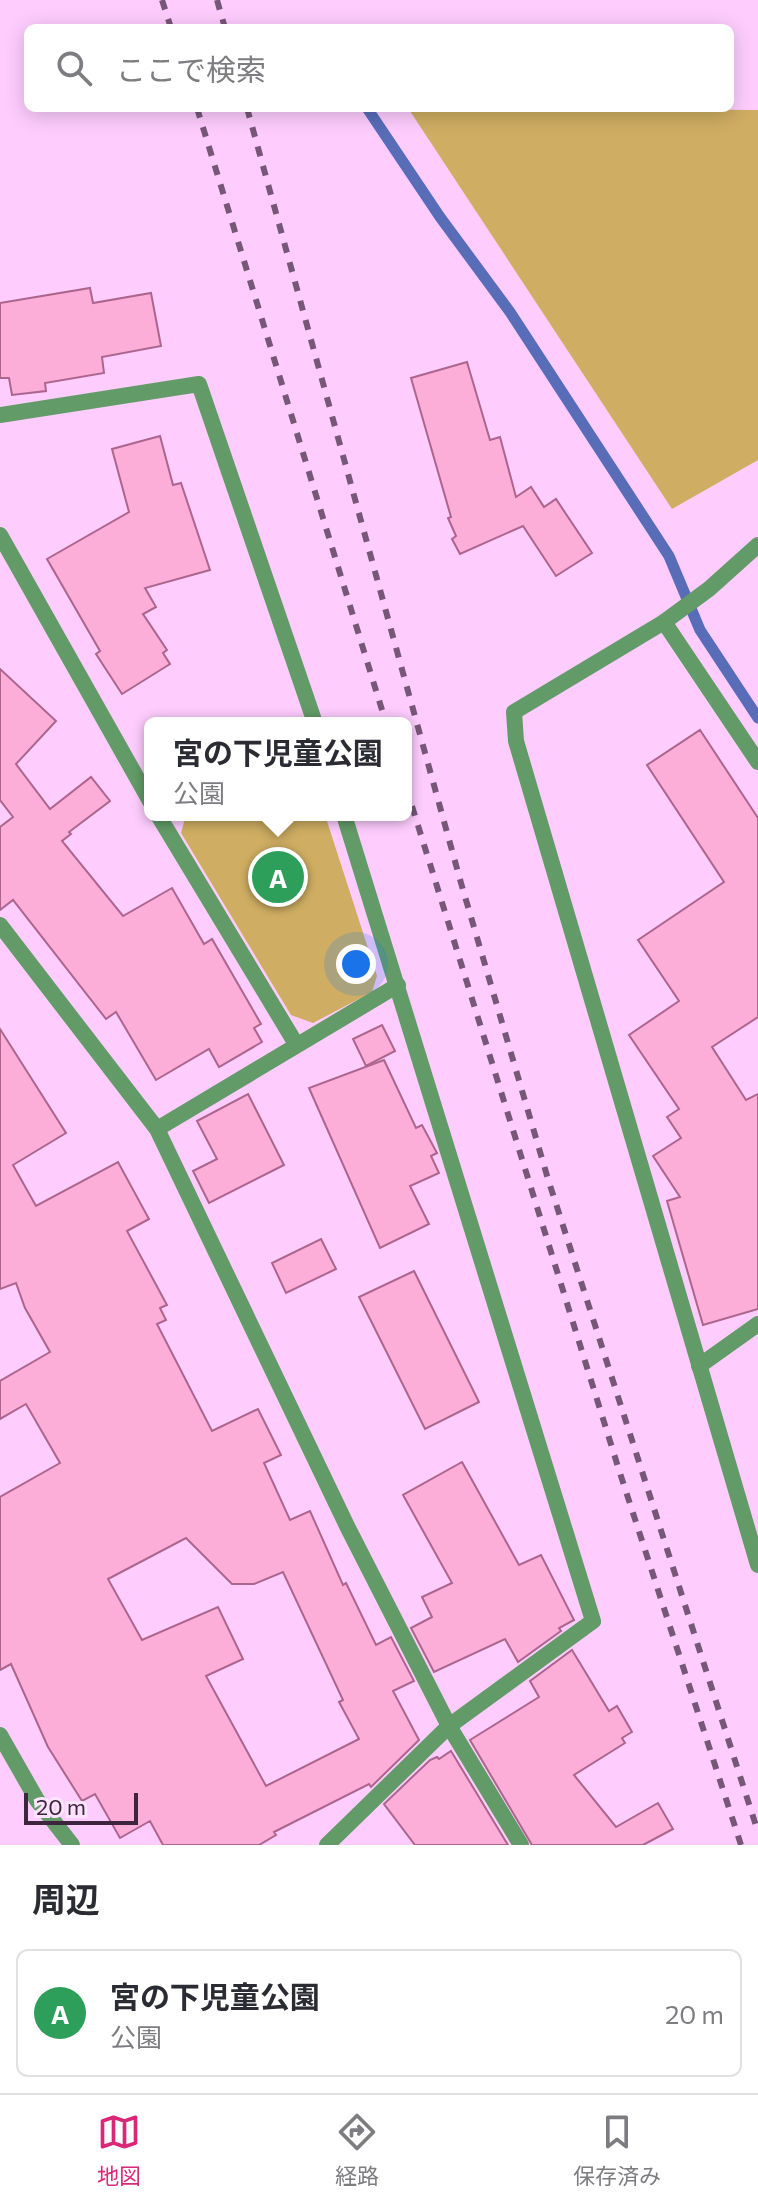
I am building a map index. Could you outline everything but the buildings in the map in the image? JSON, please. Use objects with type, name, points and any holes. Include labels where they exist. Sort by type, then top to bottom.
[{"type":"street","points":[[0,415],[199,384],[313,717]]},
{"type":"street","points":[[0,535],[144,790]]},
{"type":"street","points":[[758,545],[709,589],[670,616],[514,712],[516,741],[758,1565]]},
{"type":"street","points":[[670,616],[758,762]]},
{"type":"street","points":[[166,821],[296,1044]]},
{"type":"street","points":[[327,1845],[449,1726],[593,1621],[346,821]]},
{"type":"street","points":[[0,925],[157,1129],[347,1526],[449,1726],[521,1845]]},
{"type":"street","points":[[157,1129],[398,985]]},
{"type":"street","points":[[699,1366],[758,1324]]},
{"type":"street","points":[[0,1735],[37,1800],[72,1845]]},
{"type":"shaded area","points":[[758,110],[758,460],[672,509],[411,112]]},
{"type":"shaded area","points":[[184,821],[327,821],[377,976],[372,992],[313,1023],[291,1015],[181,833]]},
{"type":"waterway","points":[[370,112],[440,217],[510,312],[669,556],[700,630],[758,718]]},
{"type":"railway","points":[[162,0],[170,24]]},
{"type":"railway","points":[[217,0],[224,24]]},
{"type":"railway","points":[[198,112],[384,717]]},
{"type":"railway","points":[[248,112],[461,883],[548,1179],[758,1832]]},
{"type":"railway","points":[[412,806],[619,1470],[741,1845]]},
{"type":"place","name":"宮の下児童公園","points":[[278,877]]}]
